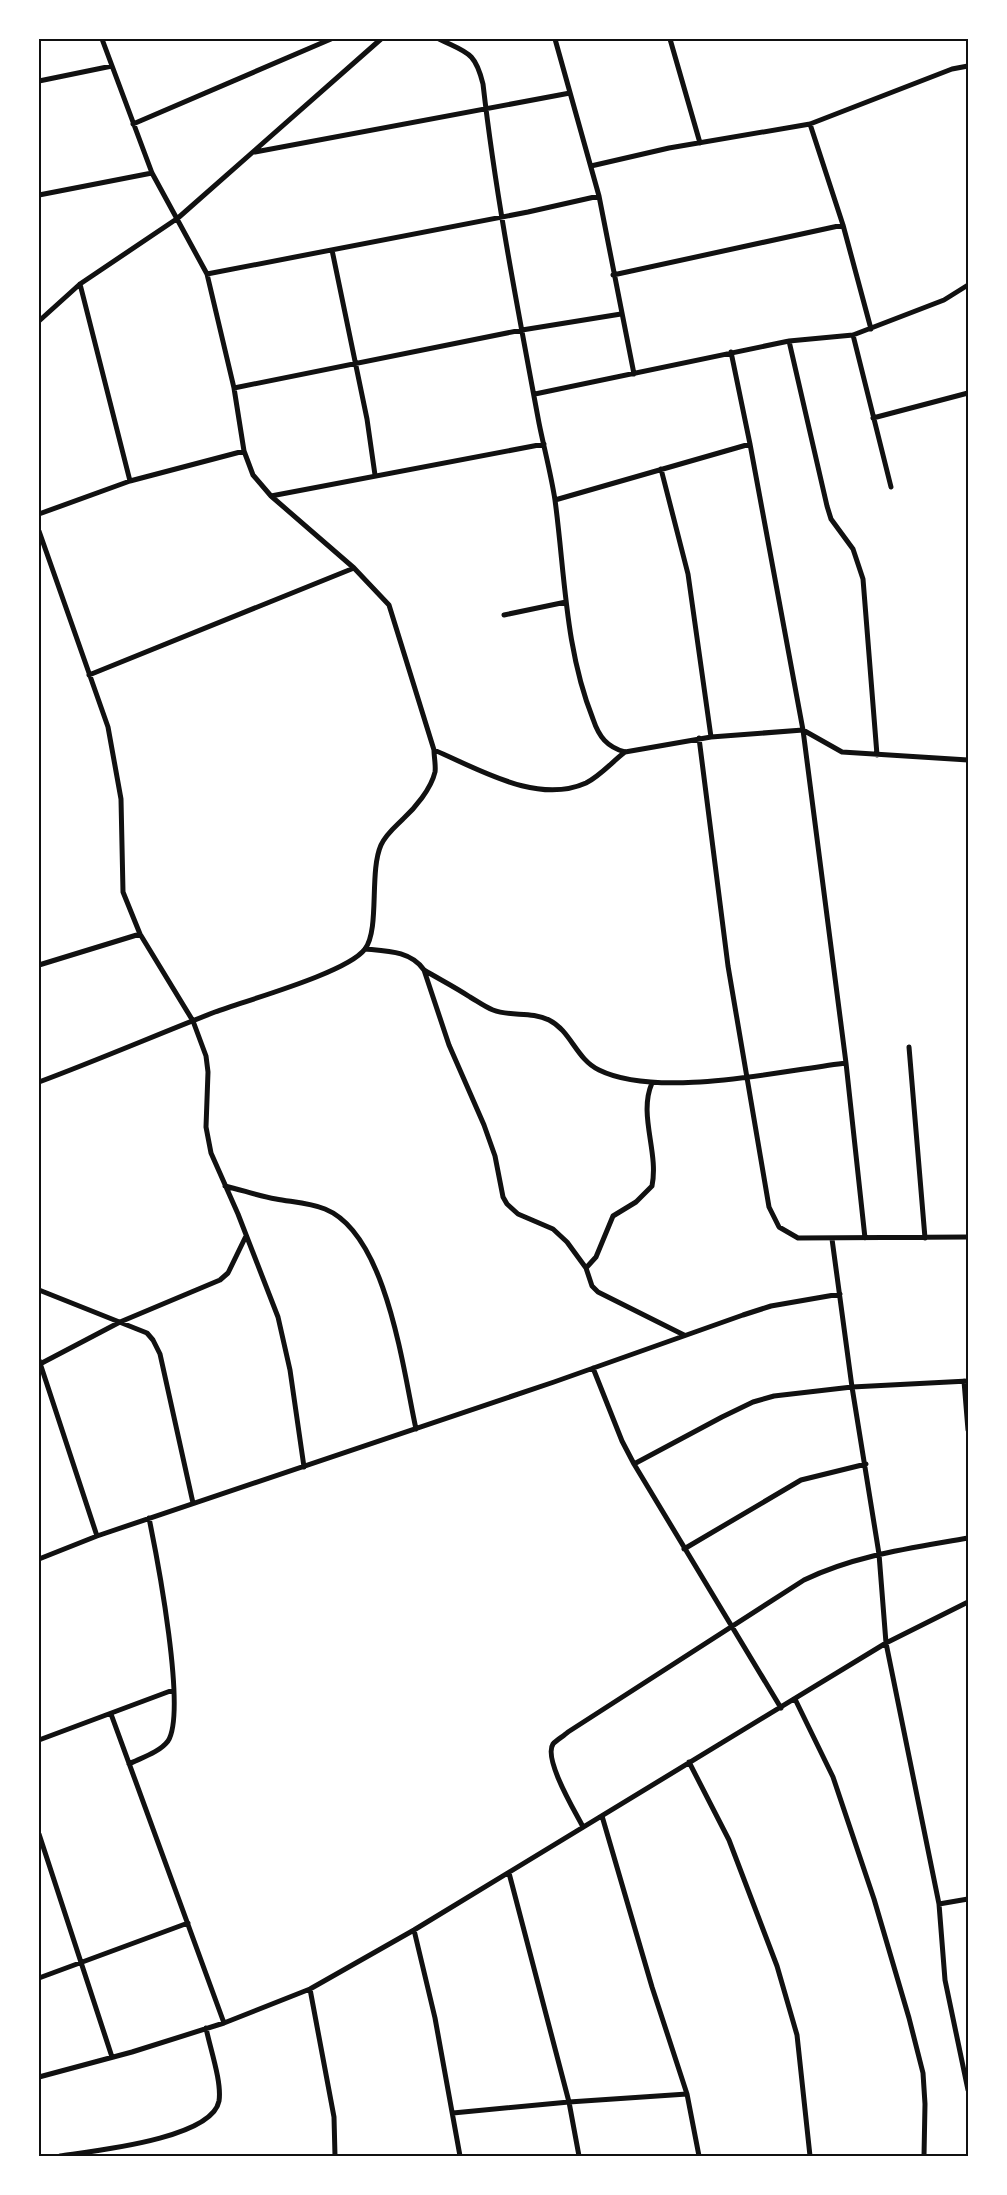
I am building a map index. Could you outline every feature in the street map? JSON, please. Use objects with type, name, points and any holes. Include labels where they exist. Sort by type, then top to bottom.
[{"type":"street","points":[[39,1082],[312,978],[356,957],[365,949],[370,937],[375,868],[381,846],[388,834],[427,791],[435,772],[434,750],[389,604],[354,568],[272,496],[254,475],[244,451],[234,388],[207,274],[152,173],[102,39]]},
{"type":"street","points":[[133,124],[331,39]]},
{"type":"street","points":[[39,322],[80,284],[178,218],[254,153],[381,39]]},
{"type":"street","points":[[439,39],[470,55],[478,64],[501,217],[554,500],[574,651],[593,720],[602,738],[612,748],[625,752],[699,738],[803,730],[842,752],[968,760]]},
{"type":"street","points":[[555,39],[599,196],[613,275],[634,374]]},
{"type":"street","points":[[670,39],[700,143]]},
{"type":"street","points":[[39,81],[112,66]]},
{"type":"street","points":[[591,166],[700,143],[810,124],[952,70],[968,66]]},
{"type":"street","points":[[254,153],[570,92]]},
{"type":"street","points":[[810,124],[843,224],[871,329]]},
{"type":"street","points":[[39,195],[152,173]]},
{"type":"street","points":[[207,274],[599,196]]},
{"type":"street","points":[[613,275],[843,224]]},
{"type":"street","points":[[332,250],[367,419],[375,476]]},
{"type":"street","points":[[80,284],[130,481]]},
{"type":"street","points":[[534,394],[788,341],[853,335],[944,300],[968,285]]},
{"type":"street","points":[[39,313],[50,311]]},
{"type":"street","points":[[234,388],[522,330],[621,314]]},
{"type":"street","points":[[853,335],[891,487]]},
{"type":"street","points":[[788,341],[831,519],[853,548],[863,579],[877,755]]},
{"type":"street","points":[[731,352],[803,730],[846,1062],[865,1238]]},
{"type":"street","points":[[873,418],[968,393]]},
{"type":"street","points":[[272,496],[544,444]]},
{"type":"street","points":[[554,500],[750,444]]},
{"type":"street","points":[[39,514],[130,481],[244,451]]},
{"type":"street","points":[[660,469],[688,574],[711,737]]},
{"type":"street","points":[[39,530],[108,727],[121,799],[123,892],[140,934],[193,1022],[206,1056],[208,1072],[206,1127],[210,1153],[278,1317],[284,1340],[304,1467]]},
{"type":"street","points":[[89,675],[354,568]]},
{"type":"street","points":[[504,615],[566,602]]},
{"type":"street","points":[[699,738],[728,966],[768,1207],[779,1227],[798,1238],[968,1237]]},
{"type":"street","points":[[434,750],[516,783],[541,789],[559,790],[588,782],[625,752]]},
{"type":"street","points":[[39,965],[140,934]]},
{"type":"street","points":[[365,949],[408,956],[418,962],[424,970],[449,1045],[484,1125],[507,1204],[518,1214],[553,1229],[567,1242],[586,1268],[592,1286],[598,1292],[684,1335]]},
{"type":"street","points":[[424,970],[493,1010],[532,1014],[549,1020],[566,1033],[576,1051],[589,1064],[600,1070],[652,1084],[674,1084],[746,1076],[846,1062]]},
{"type":"street","points":[[909,1047],[925,1238]]},
{"type":"street","points":[[586,1268],[596,1256],[613,1216],[636,1202],[652,1186],[654,1161],[647,1095],[652,1084]]},
{"type":"street","points":[[225,1186],[325,1209],[344,1220],[358,1236],[375,1268],[386,1296],[416,1429]]},
{"type":"street","points":[[97,1536],[39,1362],[120,1322],[220,1280],[228,1273],[246,1236]]},
{"type":"street","points":[[832,1239],[852,1388],[866,1464],[879,1554],[886,1643],[939,1904],[945,1980],[968,2090]]},
{"type":"street","points":[[39,1290],[64,1302],[147,1333],[153,1340],[160,1354],[193,1503]]},
{"type":"street","points":[[39,1559],[149,1518],[416,1429],[770,1306],[840,1294]]},
{"type":"street","points":[[593,1368],[622,1441],[634,1464],[781,1708]]},
{"type":"street","points":[[634,1464],[753,1402],[774,1396],[852,1388],[966,1381],[968,1430]]},
{"type":"street","points":[[684,1549],[801,1480],[866,1464]]},
{"type":"street","points":[[129,1764],[164,1746],[174,1726],[173,1690],[161,1578],[149,1518]]},
{"type":"street","points":[[584,1827],[554,1767],[550,1754],[553,1744],[732,1625],[822,1572],[879,1554],[968,1538]]},
{"type":"street","points":[[39,2077],[224,2023],[310,1989],[509,1873],[886,1643],[968,1602]]},
{"type":"street","points":[[39,1740],[173,1690]]},
{"type":"street","points":[[795,1700],[833,1777],[874,1899],[909,2018],[922,2073],[925,2104],[924,2156]]},
{"type":"street","points":[[110,1714],[224,2023]]},
{"type":"street","points":[[689,1762],[729,1840],[776,1966],[797,2035],[810,2156]]},
{"type":"street","points":[[602,1816],[652,1987],[687,2094],[699,2156]]},
{"type":"street","points":[[39,1834],[112,2057]]},
{"type":"street","points":[[509,1873],[569,2102],[579,2156]]},
{"type":"street","points":[[939,1904],[968,1899]]},
{"type":"street","points":[[39,1978],[188,1923]]},
{"type":"street","points":[[414,1930],[434,2018],[460,2156]]},
{"type":"street","points":[[310,1989],[334,2118],[335,2156]]},
{"type":"street","points":[[60,2156],[176,2134],[206,2118],[215,2110],[219,2101],[218,2085],[206,2028]]},
{"type":"street","points":[[453,2113],[569,2102],[687,2094]]}]
